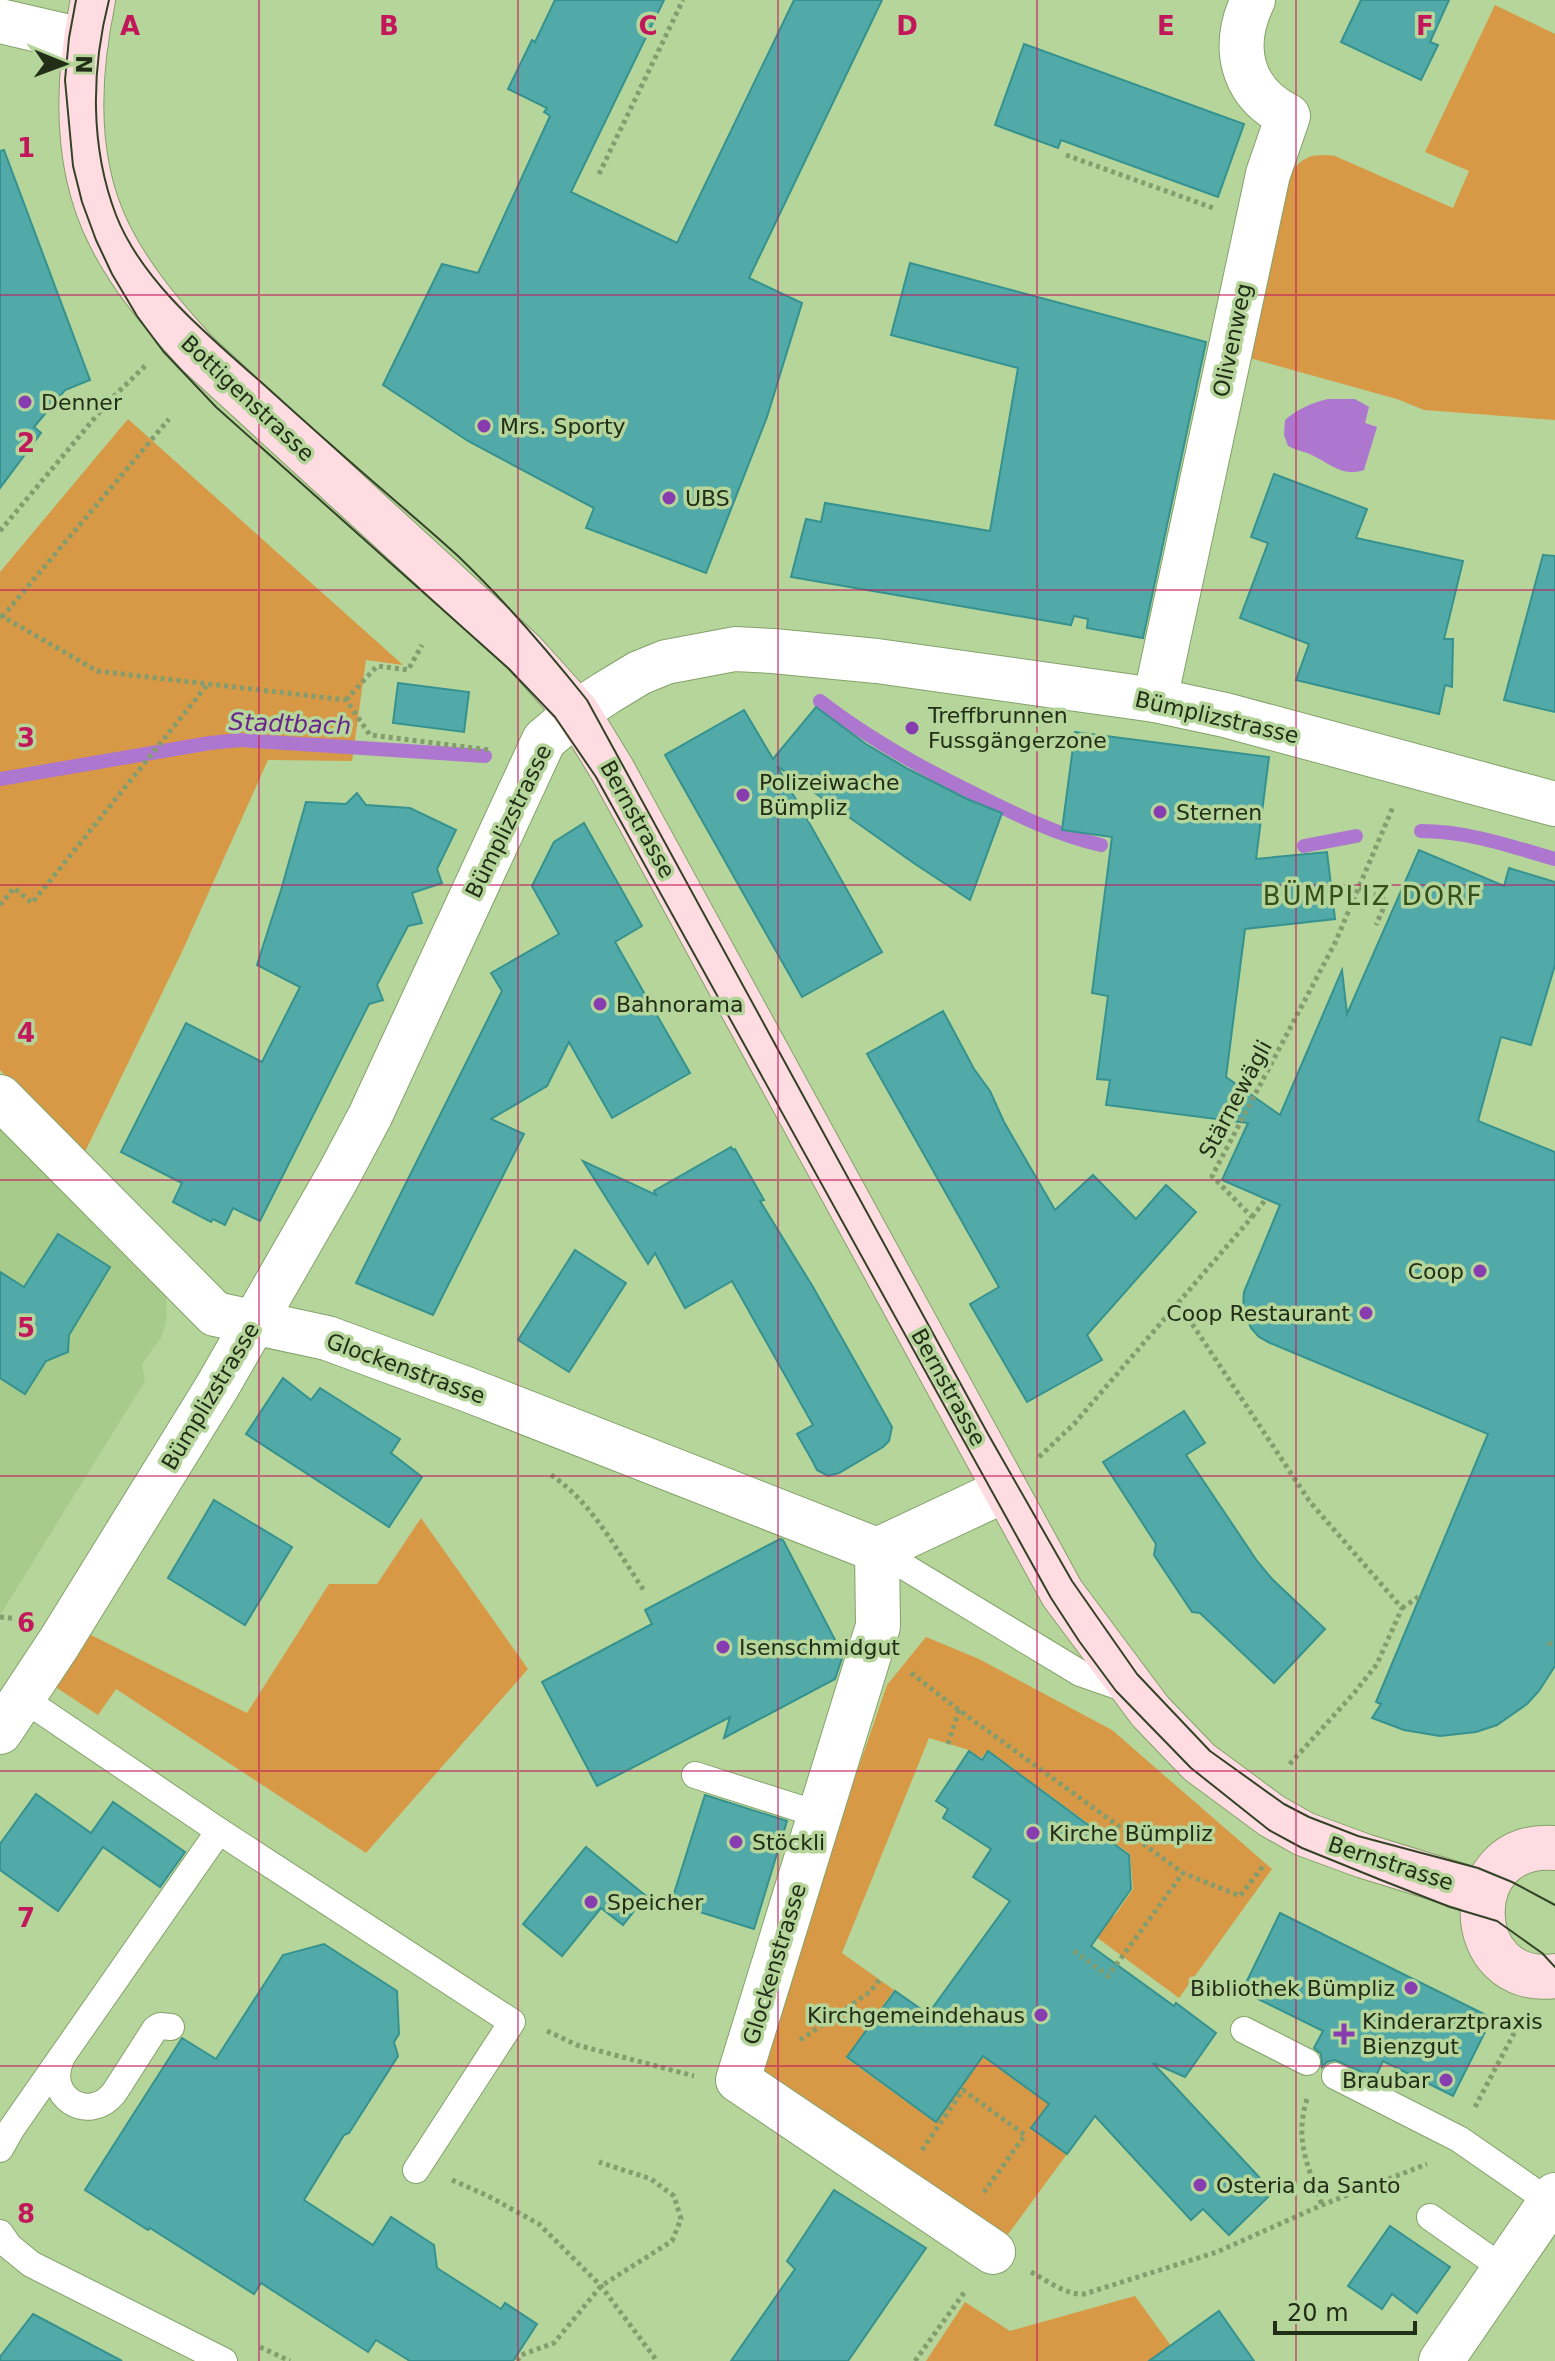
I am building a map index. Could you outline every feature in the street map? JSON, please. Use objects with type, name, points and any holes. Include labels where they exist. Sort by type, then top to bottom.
[{"type":"street","name":"Olivenweg","points":[[1155,700],[1268,174],[1288,116],[1260,96],[1243,66],[1241,41],[1253,0]]},
{"type":"street","points":[[0,21],[90,21]]},
{"type":"street","name":"Bottigenstrasse","points":[[90,21],[81,94],[87,161],[109,235],[147,295],[209,364],[524,653],[577,712]]},
{"type":"street","name":"Bümplizstrasse","points":[[12,1716],[209,1400],[370,1116],[544,740],[577,712],[639,673],[666,662],[735,649],[877,661],[1155,700],[1225,715],[1555,804]]},
{"type":"street","name":"Bernstrasse","points":[[577,712],[613,771],[1062,1593],[1136,1693],[1199,1762],[1272,1816],[1316,1838],[1484,1893]]},
{"type":"street","name":"Glockenstrasse","points":[[0,1097],[215,1314],[327,1338],[466,1389],[877,1550],[878,1626],[738,2080]]},
{"type":"street","points":[[877,1550],[1005,1490]]},
{"type":"street","name":"Bernstrasse","points":[[1555,1848],[1533,1848],[1512,1857],[1494,1874],[1482,1902],[1485,1936],[1496,1954],[1520,1972],[1541,1977],[1555,1976]]},
{"type":"street","points":[[738,2080],[975,2240]]},
{"type":"street","points":[[1441,2361],[1552,2199]]},
{"type":"lane","name":"Glockenstrasse","points":[[877,1550],[1080,1673],[1136,1693]]},
{"type":"lane","points":[[12,1716],[219,1831],[512,2022],[416,2170]]},
{"type":"lane","points":[[695,1775],[820,1815]]},
{"type":"lane","points":[[0,2149],[219,1831]]},
{"type":"lane","points":[[61,2059],[56,2076],[61,2092],[71,2102],[84,2107],[94,2106],[114,2093],[155,2029],[171,2027]]},
{"type":"lane","points":[[1244,2030],[1307,2062]]},
{"type":"lane","points":[[1335,2076],[1459,2139],[1552,2199]]},
{"type":"lane","points":[[1430,2217],[1504,2269]]},
{"type":"lane","points":[[0,2233],[9,2246],[31,2264],[224,2361]]},
{"type":"path","points":[[599,174],[683,0]]},
{"type":"path","points":[[1066,155],[1257,224]]},
{"type":"path","points":[[0,531],[108,402],[181,335]]},
{"type":"path","points":[[169,419],[1,616],[97,671],[346,700],[370,735],[498,751]]},
{"type":"path","points":[[346,700],[377,666],[408,670],[422,645]]},
{"type":"path","points":[[0,905],[14,888],[32,903],[208,684]]},
{"type":"path","name":"Stärnewägli","points":[[1252,1217],[1212,1176],[1335,943],[1411,765]]},
{"type":"path","points":[[1359,888],[1387,900],[1376,925]]},
{"type":"path","points":[[1036,1460],[1074,1424],[1266,1199]]},
{"type":"path","points":[[1179,1303],[1310,1502],[1402,1608]]},
{"type":"path","points":[[549,1473],[573,1491],[586,1506],[645,1592]]},
{"type":"path","points":[[1288,1766],[1377,1664],[1402,1608],[1421,1595]]},
{"type":"path","points":[[1548,1643],[1555,1646]]},
{"type":"path","points":[[903,1666],[1183,1873],[1240,1896],[1272,1855]]},
{"type":"path","points":[[948,1744],[959,1710]]},
{"type":"path","points":[[1074,1951],[1108,1976],[1183,1873]]},
{"type":"path","points":[[830,2020],[870,1992],[880,1979]]},
{"type":"path","points":[[1459,2139],[1522,2018]]},
{"type":"path","points":[[512,2022],[538,2026],[577,2045],[694,2075],[738,2080]]},
{"type":"path","points":[[897,2187],[963,2090],[1025,2135],[915,2361]]},
{"type":"path","points":[[1307,2099],[1301,2118],[1301,2137],[1304,2157],[1322,2205]]},
{"type":"path","points":[[517,2361],[521,2355],[554,2343],[601,2286],[672,2241],[681,2219],[674,2196],[651,2179],[599,2162]]},
{"type":"path","points":[[975,2240],[1065,2291],[1084,2294],[1217,2252],[1322,2205],[1426,2164],[1436,2164]]},
{"type":"path","points":[[416,2170],[451,2180],[488,2196],[539,2224],[601,2286],[657,2361]]},
{"type":"path","points":[[260,2347],[290,2361]]},
{"type":"shaded area","points":[[1495,5],[1555,34],[1555,420],[1424,410],[1397,399],[1246,357],[1281,190],[1301,161],[1315,156],[1335,156],[1453,208],[1469,171],[1425,152]]},
{"type":"shaded area","points":[[1328,399],[1355,399],[1369,407],[1365,423],[1377,427],[1364,470],[1341,470],[1288,446],[1284,435],[1285,420],[1305,407]]},
{"type":"shaded area","points":[[128,419],[403,665],[366,660],[352,761],[268,760],[181,954],[83,1156],[0,1070],[0,572]]},
{"type":"shaded area","points":[[0,1122],[166,1297],[167,1317],[162,1336],[142,1364],[145,1381],[0,1615]]},
{"type":"shaded area","points":[[421,1518],[528,1669],[366,1853],[116,1689],[98,1715],[54,1686],[89,1634],[247,1713],[329,1584],[377,1584]]},
{"type":"shaded area","points":[[926,1637],[979,1659],[1112,1730],[1272,1869],[1179,1998],[1080,1925],[1085,1918],[1115,1915],[1133,1889],[1130,1854],[988,1750],[981,1758],[969,1750],[929,1738],[842,1953],[894,1990],[846,2058],[936,2123],[983,2057],[1048,2104],[1031,2129],[1067,2154],[1006,2237],[754,2071],[887,1685]]},
{"type":"shaded area","points":[[1135,2296],[1182,2361],[926,2361],[965,2302],[1010,2331]]},
{"type":"building","points":[[555,0],[664,0],[571,192],[677,243],[794,0],[882,0],[749,278],[802,303],[767,417],[706,573],[586,528],[594,508],[468,441],[383,385],[442,264],[478,273],[550,116],[544,112],[547,108],[508,89]]},
{"type":"building","points":[[1361,0],[1449,0],[1430,42],[1438,45],[1421,80],[1341,42]]},
{"type":"building","points":[[1024,44],[1244,124],[1218,197],[1061,140],[1058,148],[995,125]]},
{"type":"building","points":[[4,150],[90,380],[65,390],[34,427],[41,433],[0,488],[0,151]]},
{"type":"building","points":[[910,263],[1206,342],[1143,638],[1087,628],[1088,619],[1074,616],[1071,625],[791,577],[806,519],[821,522],[825,503],[990,531],[1018,368],[891,335]]},
{"type":"building","points":[[1274,474],[1367,509],[1356,538],[1463,561],[1444,639],[1453,639],[1452,687],[1445,685],[1439,714],[1296,680],[1309,644],[1240,618],[1268,543],[1251,537]]},
{"type":"building","points":[[1543,555],[1555,556],[1555,712],[1504,700]]},
{"type":"building","points":[[398,683],[469,692],[464,732],[393,723]]},
{"type":"building","points":[[816,707],[866,744],[908,769],[1002,813],[970,900],[777,766],[882,952],[802,997],[665,755],[744,710],[773,759]]},
{"type":"building","points":[[1075,732],[1269,757],[1256,859],[1327,852],[1335,919],[1245,929],[1226,1077],[1280,1115],[1342,970],[1347,1014],[1419,850],[1504,886],[1509,868],[1555,882],[1555,965],[1531,1045],[1501,1037],[1478,1121],[1555,1152],[1555,1666],[1527,1704],[1497,1725],[1476,1732],[1440,1736],[1404,1730],[1372,1718],[1381,1704],[1376,1702],[1488,1434],[1270,1343],[1251,1328],[1243,1308],[1244,1292],[1280,1205],[1222,1180],[1248,1123],[1106,1105],[1110,1080],[1097,1079],[1108,996],[1092,993],[1112,837],[1062,830]]},
{"type":"building","points":[[357,793],[366,805],[410,808],[456,830],[437,869],[442,883],[412,893],[422,923],[408,926],[377,985],[383,1000],[369,1004],[260,1221],[233,1208],[225,1225],[213,1219],[211,1222],[173,1202],[182,1183],[121,1152],[186,1023],[262,1062],[300,987],[257,965],[306,802],[346,804]]},
{"type":"building","points":[[584,823],[642,926],[615,942],[690,1073],[612,1118],[569,1042],[547,1086],[491,1119],[524,1134],[433,1315],[356,1283],[502,991],[491,973],[559,934],[532,886],[554,842]]},
{"type":"building","points":[[943,1011],[1055,1210],[1093,1175],[1136,1219],[1166,1185],[1196,1212],[1087,1335],[1102,1360],[1027,1402],[970,1304],[999,1287],[867,1054]]},
{"type":"building","points":[[731,1147],[735,1149],[764,1200],[760,1201],[892,1427],[889,1441],[883,1447],[839,1473],[828,1476],[817,1470],[797,1434],[813,1425],[732,1281],[685,1308],[655,1253],[648,1264],[583,1161],[656,1195],[654,1191]]},
{"type":"building","points":[[58,1234],[110,1267],[69,1335],[68,1352],[46,1361],[25,1394],[0,1378],[0,1272],[24,1287]]},
{"type":"building","points":[[575,1250],[626,1283],[569,1372],[518,1340]]},
{"type":"building","points":[[283,1378],[311,1400],[320,1388],[400,1439],[391,1453],[422,1477],[389,1527],[246,1434]]},
{"type":"building","points":[[1184,1411],[1205,1443],[1186,1455],[1257,1561],[1325,1629],[1274,1683],[1200,1613],[1192,1612],[1154,1555],[1156,1544],[1103,1462]]},
{"type":"building","points":[[214,1500],[292,1547],[245,1625],[168,1578]]},
{"type":"building","name":"Isenschmidgut","points":[[780,1539],[843,1655],[835,1679],[724,1738],[730,1717],[597,1786],[542,1682],[652,1624],[645,1610]]},
{"type":"building","points":[[969,1751],[982,1760],[988,1751],[1129,1855],[1131,1889],[1091,1946],[1216,2033],[1185,2077],[1153,2063],[1271,2190],[1271,2194],[1229,2235],[1203,2209],[1191,2220],[1095,2116],[1067,2154],[1031,2128],[1049,2104],[983,2056],[936,2122],[847,2057],[895,1991],[928,2014],[1010,1901],[973,1877],[991,1849],[943,1818],[948,1809],[936,1801]]},
{"type":"building","points":[[36,1794],[91,1833],[113,1802],[185,1852],[160,1887],[103,1847],[58,1911],[0,1870],[0,1844]]},
{"type":"building","name":"Stöckli","points":[[705,1795],[787,1821],[754,1929],[671,1903]]},
{"type":"building","name":"Speicher","points":[[586,1847],[646,1896],[623,1925],[601,1908],[562,1956],[523,1924]]},
{"type":"building","points":[[1280,1913],[1492,2018],[1453,2096],[1383,2061],[1375,2078],[1335,2060],[1322,2067],[1321,2054],[1314,2048],[1323,2031],[1242,1991]]},
{"type":"building","points":[[324,1944],[397,1991],[399,2034],[394,2042],[398,2056],[304,2200],[373,2245],[391,2217],[434,2245],[437,2268],[501,2309],[505,2303],[537,2324],[513,2361],[410,2361],[376,2340],[368,2352],[261,2283],[254,2294],[85,2190],[182,2038],[216,2059],[283,1955]]},
{"type":"building","points":[[834,2190],[926,2248],[848,2361],[731,2361],[795,2269],[787,2261]]},
{"type":"building","points":[[1390,2226],[1450,2267],[1417,2313],[1392,2294],[1382,2309],[1348,2286]]},
{"type":"building","points":[[1219,2311],[1254,2361],[1149,2361]]},
{"type":"building","points":[[33,2314],[122,2361],[0,2361]]},
{"type":"waterway","name":"Stadtbach","points":[[820,701],[876,740],[956,785],[1038,824],[1101,845]]},
{"type":"waterway","name":"Stadtbach","points":[[0,779],[240,740],[485,756]]},
{"type":"waterway","name":"Stadtbach","points":[[1421,831],[1472,836],[1555,859]]},
{"type":"waterway","name":"Stadtbach","points":[[1304,846],[1356,836]]},
{"type":"tram line","points":[[76,0],[65,80],[73,166],[96,240],[137,316],[163,351],[216,407],[508,668],[555,717],[596,777],[1051,1598],[1116,1691],[1191,1768],[1269,1830],[1302,1848],[1381,1880],[1450,1907],[1497,1921],[1542,1953],[1555,1967]]},
{"type":"tram line","points":[[109,0],[96,81],[101,163],[116,215],[142,263],[179,307],[221,347],[458,556],[525,626],[587,700],[988,1434],[1072,1581],[1137,1674],[1210,1751],[1284,1804],[1358,1836],[1478,1868],[1555,1905]]},
{"type":"place","name":"Denner","points":[[25,402]]},
{"type":"place","name":"Mrs. Sporty","points":[[484,426]]},
{"type":"place","name":"UBS","points":[[669,498]]},
{"type":"place","name":"Treffbrunnen Fussgängerzone","points":[[912,728]]},
{"type":"place","name":"Polizeiwache Bümpliz","points":[[743,795]]},
{"type":"place","name":"Sternen","points":[[1160,812]]},
{"type":"place","name":"Bahnorama","points":[[600,1004]]},
{"type":"place","name":"Coop","points":[[1480,1271]]},
{"type":"place","name":"Coop Restaurant","points":[[1366,1313]]},
{"type":"place","name":"Isenschmidgut","points":[[723,1647]]},
{"type":"place","name":"Kirche Bümpliz","points":[[1033,1833]]},
{"type":"place","name":"Stöckli","points":[[736,1842]]},
{"type":"place","name":"Speicher","points":[[591,1902]]},
{"type":"place","name":"Bibliothek Bümpliz","points":[[1411,1988]]},
{"type":"place","name":"Kirchgemeindehaus","points":[[1041,2015]]},
{"type":"place","name":"Kinderarztpraxis Bienzgut","points":[[1344,2034]]},
{"type":"place","name":"Braubar","points":[[1446,2080]]},
{"type":"place","name":"Osteria da Santo","points":[[1200,2185]]},
{"type":"district","name":"BÜMPLIZ DORF","points":[[1373,896]]}]
